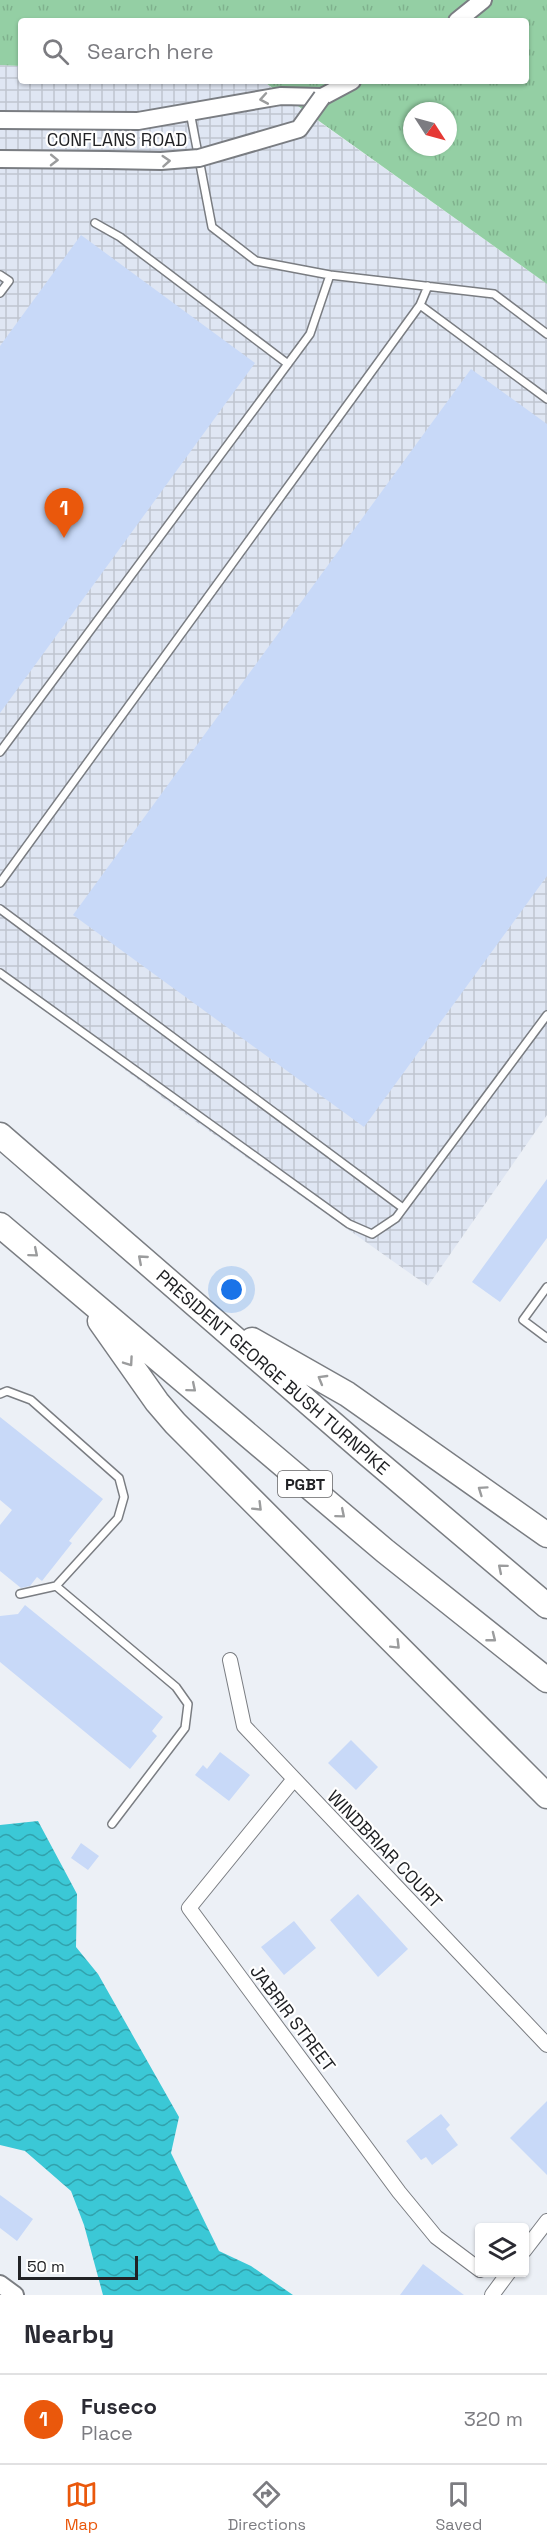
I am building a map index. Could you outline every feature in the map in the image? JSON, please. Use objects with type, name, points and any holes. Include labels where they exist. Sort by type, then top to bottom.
[{"type":"highway","name":"PRESIDENT GEORGE BUSH TURNPIKE","points":[[0,1135],[547,1606]]},
{"type":"highway","name":"PGBT","points":[[0,1225],[385,1551],[547,1680]]},
{"type":"highway","points":[[68,1282],[89,1306],[157,1402],[175,1423],[547,1796]]},
{"type":"highway","points":[[202,1311],[347,1394],[547,1535]]},
{"type":"street","points":[[461,18],[483,0]]},
{"type":"street","name":"CONFLANS ROAD","points":[[0,159],[161,161],[199,158],[299,129],[322,97],[346,84]]},
{"type":"street","name":"CONFLANS ROAD","points":[[0,120],[138,121],[281,96],[322,97]]},
{"type":"street","name":"WINDBRIAR COURT","points":[[230,1660],[244,1726],[547,2045]]},
{"type":"street","name":"JABRIR STREET","points":[[294,1779],[189,1908],[407,2201],[436,2237],[475,2266]]},
{"type":"street","points":[[529,2246],[547,2221]]},
{"type":"street","points":[[487,2277],[496,2290],[505,2277]]},
{"type":"lane","points":[[190,112],[212,227],[256,261],[330,275],[494,294],[547,334]]},
{"type":"lane","points":[[95,223],[120,237],[288,364]]},
{"type":"lane","points":[[0,274],[9,281],[0,293]]},
{"type":"lane","points":[[0,752],[310,334],[330,275]]},
{"type":"lane","points":[[0,883],[420,305],[428,286]]},
{"type":"lane","points":[[420,305],[547,399]]},
{"type":"lane","points":[[0,909],[403,1208]]},
{"type":"lane","points":[[0,974],[349,1224],[372,1234],[396,1218],[547,1015]]},
{"type":"lane","points":[[547,1287],[524,1320],[547,1338]]},
{"type":"lane","points":[[0,1394],[7,1391],[31,1400],[119,1478],[124,1497],[118,1518],[56,1586],[20,1594]]},
{"type":"lane","points":[[56,1586],[176,1687],[188,1704],[185,1728],[112,1824]]},
{"type":"shaded area","points":[[0,65],[18,66],[18,84],[266,84],[547,284],[547,1115],[428,1286],[171,1104],[0,977]]},
{"type":"green space","points":[[0,0],[547,0],[547,284],[267,84],[529,84],[529,18],[18,18],[18,66],[0,65]]},
{"type":"water","points":[[38,1821],[77,1894],[76,1947],[98,1974],[179,2117],[171,2153],[219,2251],[251,2266],[293,2295],[103,2295],[84,2225],[71,2191],[25,2151],[0,2145],[0,1825]]},
{"type":"building","points":[[81,235],[255,363],[0,713],[0,346]]},
{"type":"building","points":[[471,369],[547,424],[547,876],[364,1127],[73,915]]},
{"type":"building","points":[[547,1179],[547,1238],[500,1302],[472,1282]]},
{"type":"building","points":[[0,1417],[103,1499],[69,1541],[72,1543],[42,1581],[37,1577],[30,1586],[21,1588],[0,1571],[0,1525],[12,1510],[0,1500]]},
{"type":"building","points":[[25,1605],[163,1717],[152,1731],[157,1736],[130,1769],[0,1662],[0,1616],[18,1614]]},
{"type":"building","points":[[351,1740],[378,1767],[356,1790],[328,1763]]},
{"type":"building","points":[[220,1752],[250,1775],[229,1801],[195,1775],[203,1765],[207,1769]]},
{"type":"building","points":[[81,1843],[99,1856],[88,1870],[71,1858]]},
{"type":"building","points":[[358,1894],[408,1949],[378,1977],[330,1920]]},
{"type":"building","points":[[294,1921],[316,1948],[284,1975],[261,1947]]},
{"type":"building","points":[[547,2101],[547,2175],[510,2138]]},
{"type":"building","points":[[441,2114],[450,2125],[446,2129],[458,2145],[432,2165],[426,2157],[421,2160],[406,2141]]},
{"type":"building","points":[[0,2195],[33,2219],[17,2241],[0,2228]]},
{"type":"building","points":[[423,2264],[464,2295],[400,2295]]},
{"type":"place","name":"Fuseco","points":[[64,538]]}]
